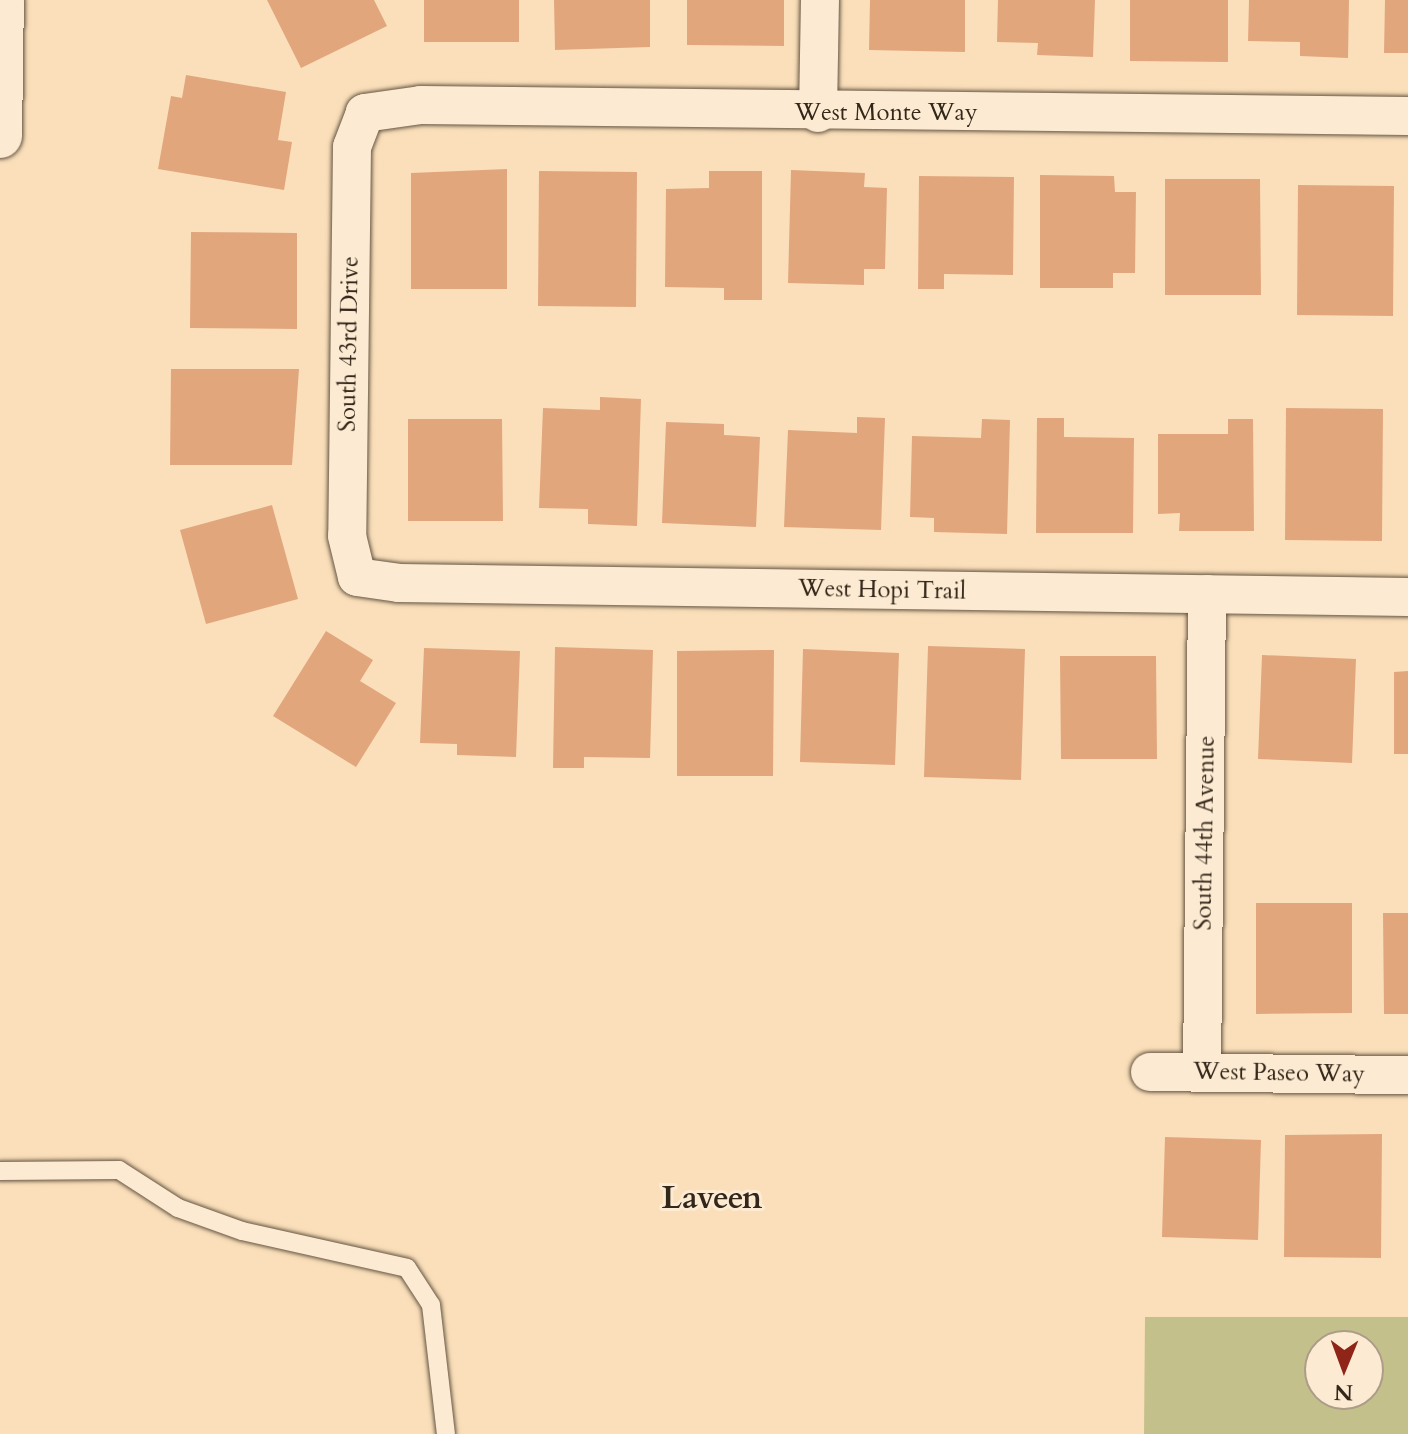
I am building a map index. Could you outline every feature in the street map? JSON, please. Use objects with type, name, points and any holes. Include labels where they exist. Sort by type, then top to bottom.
[{"type":"street","points":[[0,136],[2,0]]},
{"type":"street","points":[[818,113],[820,0]]},
{"type":"street","name":"West Monte Way","points":[[365,113],[421,105],[818,113],[1408,116]]},
{"type":"street","name":"South 43rd Drive","points":[[357,577],[347,536],[352,147],[365,113]]},
{"type":"street","name":"West Hopi Trail","points":[[357,577],[1408,597]]},
{"type":"street","name":"South 44th Avenue","points":[[1202,1072],[1207,594]]},
{"type":"street","name":"West Paseo Way","points":[[1150,1072],[1408,1075]]},
{"type":"lane","points":[[0,1171],[119,1170],[178,1208],[242,1231],[407,1268],[431,1305],[446,1434]]},
{"type":"shaded area","points":[[1145,1317],[1408,1317],[1408,1434],[1144,1434]]},
{"type":"building","points":[[267,0],[374,0],[387,26],[301,68]]},
{"type":"building","points":[[424,0],[519,0],[519,42],[424,42]]},
{"type":"building","points":[[554,0],[650,0],[650,47],[555,50]]},
{"type":"building","points":[[687,0],[784,0],[784,46],[687,45]]},
{"type":"building","points":[[870,0],[965,0],[965,52],[869,50]]},
{"type":"building","points":[[998,0],[1095,0],[1093,57],[1037,55],[1038,43],[997,42]]},
{"type":"building","points":[[1130,0],[1228,0],[1228,62],[1130,61]]},
{"type":"building","points":[[1249,0],[1349,0],[1348,58],[1300,56],[1300,42],[1248,41]]},
{"type":"building","points":[[1385,0],[1408,0],[1408,53],[1384,53]]},
{"type":"building","points":[[186,75],[286,92],[278,140],[292,142],[284,190],[158,169],[171,96],[182,98]]},
{"type":"building","points":[[507,169],[507,289],[411,289],[411,173]]},
{"type":"building","points":[[791,170],[865,173],[864,187],[887,188],[885,269],[864,269],[864,285],[788,283]]},
{"type":"building","points":[[539,171],[637,172],[636,307],[538,306]]},
{"type":"building","points":[[709,171],[762,171],[762,300],[724,300],[724,288],[665,287],[666,189],[709,188]]},
{"type":"building","points":[[1040,175],[1114,176],[1115,192],[1136,192],[1135,273],[1113,273],[1113,288],[1040,288]]},
{"type":"building","points":[[919,176],[1014,177],[1013,275],[944,274],[944,289],[918,289]]},
{"type":"building","points":[[1165,179],[1260,179],[1261,295],[1165,295]]},
{"type":"building","points":[[1298,185],[1394,186],[1393,316],[1297,315]]},
{"type":"building","points":[[191,232],[297,233],[297,329],[190,328]]},
{"type":"building","points":[[171,369],[299,369],[292,465],[170,465]]},
{"type":"building","points":[[600,397],[641,399],[637,526],[588,524],[588,509],[539,508],[543,408],[600,410]]},
{"type":"building","points":[[1286,408],[1383,409],[1382,541],[1285,540]]},
{"type":"building","points":[[857,417],[885,418],[881,530],[784,527],[788,430],[857,433]]},
{"type":"building","points":[[1037,418],[1064,418],[1064,437],[1134,438],[1133,533],[1036,533]]},
{"type":"building","points":[[408,419],[502,419],[503,521],[408,521]]},
{"type":"building","points":[[982,419],[1010,420],[1007,534],[934,532],[934,518],[910,517],[912,436],[981,438]]},
{"type":"building","points":[[1228,419],[1253,419],[1254,531],[1179,531],[1180,513],[1158,514],[1158,434],[1228,434]]},
{"type":"building","points":[[666,422],[724,424],[724,435],[760,437],[756,527],[662,523]]},
{"type":"building","points":[[272,505],[298,599],[206,624],[180,530]]},
{"type":"building","points":[[326,631],[373,660],[360,681],[396,703],[356,767],[273,716]]},
{"type":"building","points":[[928,646],[1025,649],[1021,780],[924,777]]},
{"type":"building","points":[[555,647],[653,650],[650,758],[584,757],[584,768],[553,768]]},
{"type":"building","points":[[424,648],[520,651],[516,757],[457,755],[457,744],[420,743]]},
{"type":"building","points":[[803,649],[899,653],[895,765],[800,762]]},
{"type":"building","points":[[774,650],[773,776],[677,776],[677,651]]},
{"type":"building","points":[[1262,655],[1356,659],[1352,763],[1258,759]]},
{"type":"building","points":[[1060,656],[1156,656],[1157,759],[1061,759]]},
{"type":"building","points":[[1408,671],[1408,754],[1394,754],[1394,672]]},
{"type":"building","points":[[1256,903],[1352,903],[1352,1013],[1256,1014]]},
{"type":"building","points":[[1383,913],[1408,913],[1408,1014],[1384,1014]]},
{"type":"building","points":[[1382,1134],[1381,1258],[1284,1257],[1285,1135]]},
{"type":"building","points":[[1165,1137],[1261,1140],[1258,1240],[1162,1237]]},
{"type":"district","name":"Laveen","points":[[712,1198]]}]
